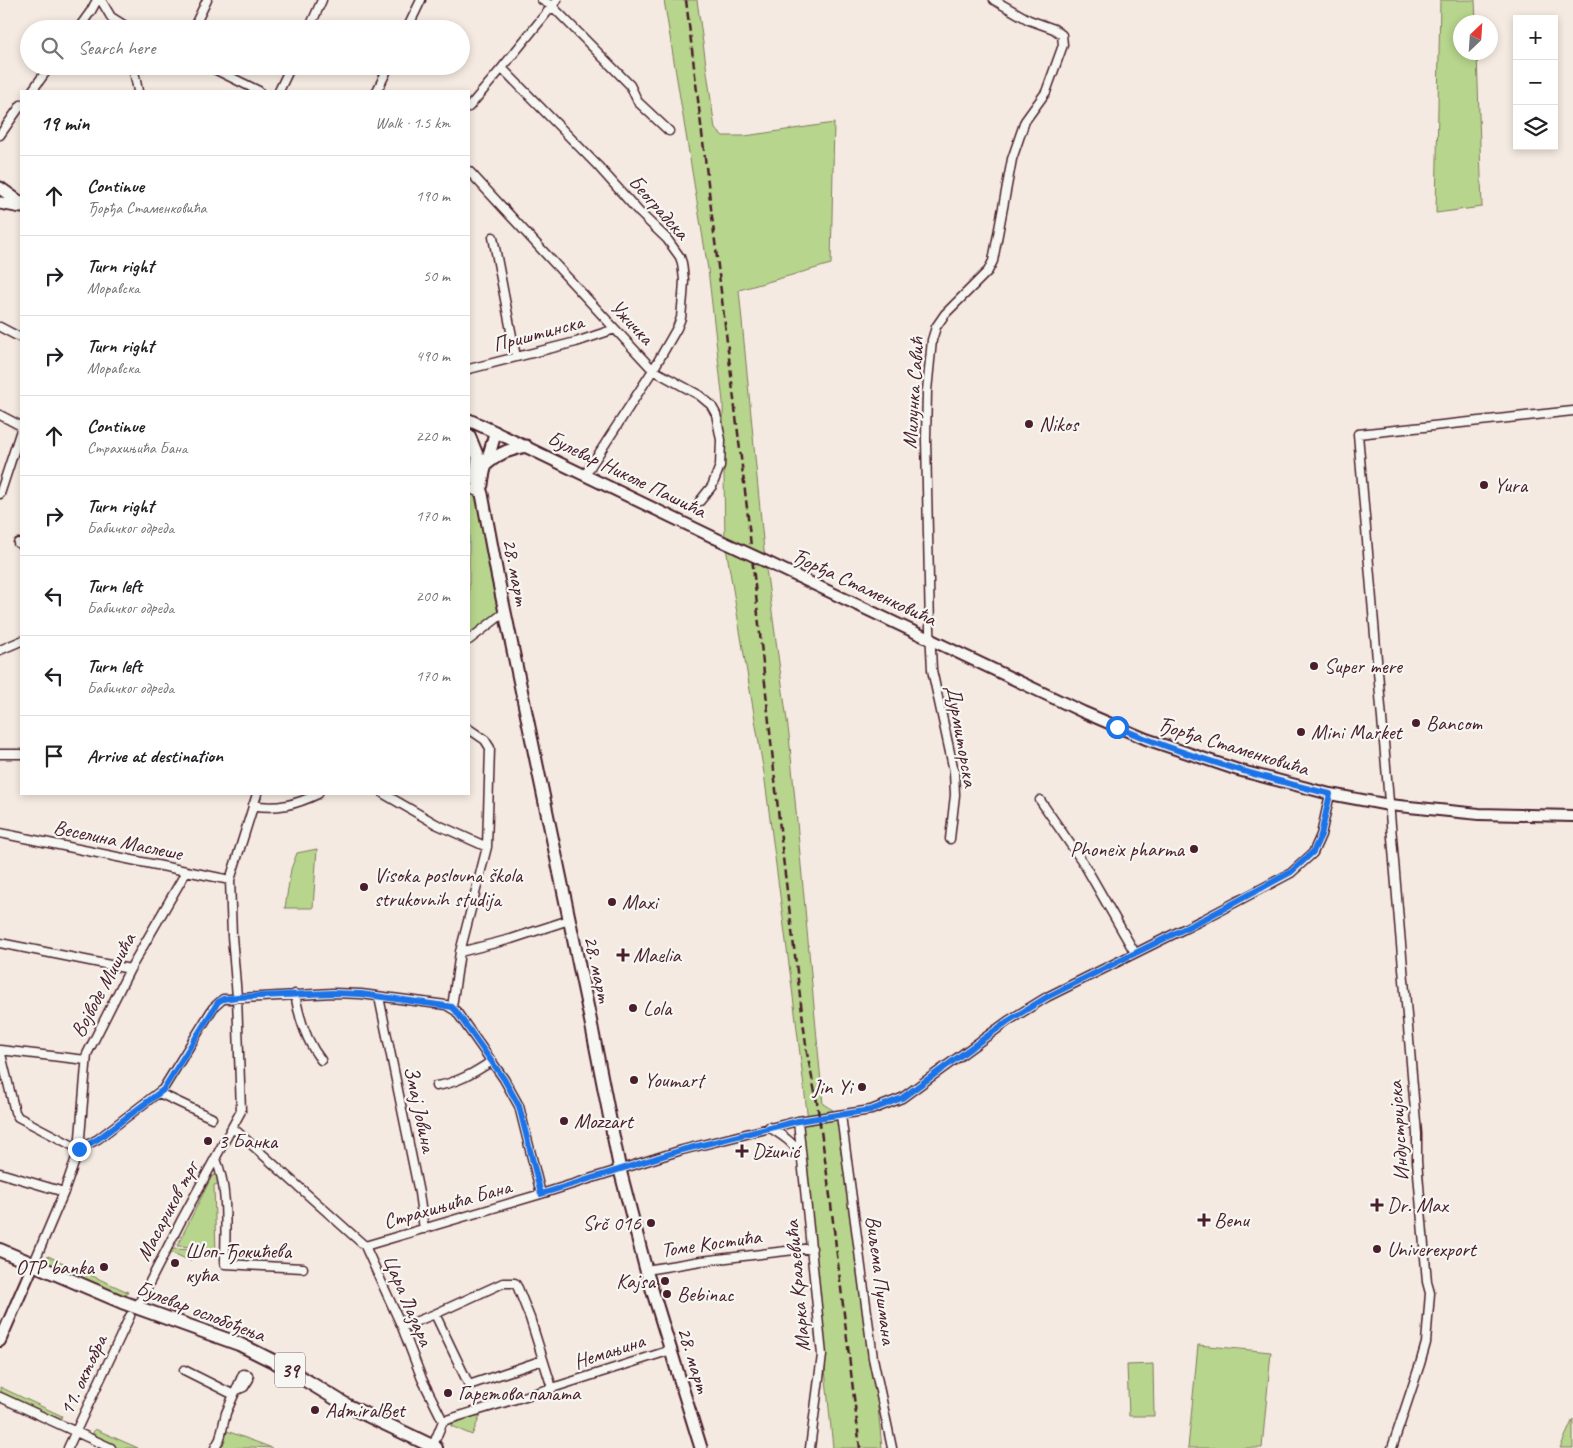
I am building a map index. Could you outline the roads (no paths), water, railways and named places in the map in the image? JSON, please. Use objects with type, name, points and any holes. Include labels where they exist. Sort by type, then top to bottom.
[{"type":"main road","points":[[0,188],[20,202]]},
{"type":"main road","points":[[0,203],[20,207]]},
{"type":"main road","name":"Булевар Николе Пашића","points":[[470,420],[495,432]]},
{"type":"main road","name":"28. март","points":[[495,432],[492,450],[482,460],[482,492],[505,612],[620,1170],[646,1270],[701,1448]]},
{"type":"main road","points":[[470,437],[482,460],[505,451],[526,446]]},
{"type":"main road","name":"Булевар ослобођења","points":[[0,1250],[133,1312],[221,1336],[246,1347],[348,1406],[434,1447]]},
{"type":"street","points":[[84,20],[97,0]]},
{"type":"street","points":[[101,0],[111,17],[116,20]]},
{"type":"street","points":[[197,20],[207,0]]},
{"type":"street","points":[[312,20],[322,0]]},
{"type":"street","points":[[411,20],[421,0]]},
{"type":"street","points":[[542,0],[554,3],[630,84],[638,102],[669,131]]},
{"type":"street","name":"Милунка Савић","points":[[931,640],[926,439],[927,391],[932,340],[936,327],[945,314],[988,271],[993,261],[1012,159],[1025,121],[1046,92],[1063,45],[1062,35],[1054,29],[1029,20],[994,0]]},
{"type":"street","points":[[470,106],[554,3]]},
{"type":"street","name":"Београдска","points":[[502,68],[667,239],[680,257],[684,280],[680,322],[653,370],[585,475]]},
{"type":"street","points":[[33,90],[44,75]]},
{"type":"street","points":[[135,75],[138,90]]},
{"type":"street","points":[[226,75],[257,90]]},
{"type":"street","points":[[278,90],[286,75]]},
{"type":"street","points":[[377,90],[385,75]]},
{"type":"street","points":[[0,136],[20,106]]},
{"type":"street","name":"Ужичка","points":[[470,172],[653,370],[699,395],[711,405],[716,414],[721,440],[720,466],[712,486],[700,501]]},
{"type":"street","points":[[494,237],[516,357]]},
{"type":"street","points":[[0,328],[20,338]]},
{"type":"street","name":"Приштинска","points":[[470,369],[576,342],[615,329]]},
{"type":"street","name":"Индустријска","points":[[1392,1448],[1426,1343],[1430,1293],[1427,1282],[1417,1170],[1417,1134],[1358,434],[1573,410]]},
{"type":"street","points":[[0,414],[20,425]]},
{"type":"street","name":"Булевар Николе Пашића","points":[[495,432],[769,563]]},
{"type":"street","points":[[0,494],[20,433]]},
{"type":"street","points":[[470,488],[482,492]]},
{"type":"street","name":"Ђорђа Стаменковића","points":[[769,563],[1042,694],[1146,739],[1253,774],[1330,794],[1389,805],[1479,814],[1573,816]]},
{"type":"street","points":[[470,639],[505,612]]},
{"type":"street","points":[[0,650],[20,640]]},
{"type":"street","name":"Дурмиторска","points":[[931,640],[932,670],[954,771],[955,795],[950,839]]},
{"type":"street","points":[[470,730],[485,740],[490,748],[487,847],[460,952],[452,1007],[492,1061],[519,1106],[541,1194]]},
{"type":"street","points":[[0,754],[20,754]]},
{"type":"street","name":"Страхињића Бана","points":[[365,1246],[682,1150],[769,1127],[881,1107],[902,1098],[1008,1021],[1047,997],[1208,917],[1291,872],[1313,852],[1321,835],[1330,794]]},
{"type":"street","name":"Масариков трг","points":[[133,1312],[189,1205],[233,1128],[242,1105],[230,880],[257,795]]},
{"type":"street","points":[[253,805],[271,808],[287,806],[316,795]]},
{"type":"street","points":[[386,795],[436,824],[487,847]]},
{"type":"street","points":[[1040,800],[1084,864],[1135,952]]},
{"type":"street","name":"Веселина Маслеше","points":[[0,833],[230,880]]},
{"type":"street","name":"Војводе Мишића","points":[[32,1265],[64,1192],[79,1149],[86,1060],[91,1044],[130,969],[186,872]]},
{"type":"street","points":[[460,952],[511,939],[569,920]]},
{"type":"street","points":[[0,943],[130,969]]},
{"type":"street","points":[[86,1060],[0,1050],[15,1112],[18,1117],[79,1149],[98,1139],[159,1093],[168,1084],[213,1008],[223,999],[333,993],[452,1007]]},
{"type":"street","points":[[295,994],[298,1010],[312,1048],[322,1060]]},
{"type":"street","name":"Змај Јовина","points":[[379,997],[419,1193],[424,1229]]},
{"type":"street","points":[[436,1086],[459,1080],[492,1061]]},
{"type":"street","points":[[159,1093],[212,1118]]},
{"type":"street","name":"Виљема Пушмана","points":[[841,1115],[873,1358],[892,1448]]},
{"type":"street","name":"Марка Краљевића","points":[[798,1121],[822,1355],[810,1448]]},
{"type":"street","points":[[769,1127],[795,1145],[801,1156]]},
{"type":"street","name":"Цара Лазара","points":[[233,1128],[365,1246],[402,1327],[422,1379],[443,1421]]},
{"type":"street","name":"Масариков трг","points":[[216,1159],[222,1176],[224,1195],[225,1264],[304,1268]]},
{"type":"street","points":[[0,1173],[64,1192]]},
{"type":"street","name":"Томе Костића","points":[[646,1270],[701,1261],[812,1248]]},
{"type":"street","points":[[0,1341],[32,1265]]},
{"type":"street","points":[[402,1327],[503,1283],[514,1283],[527,1310],[552,1388]]},
{"type":"street","name":"11. октобра","points":[[68,1448],[133,1312]]},
{"type":"street","points":[[434,1314],[469,1386],[543,1360]]},
{"type":"street","name":"Немањина","points":[[443,1421],[671,1350]]},
{"type":"street","points":[[184,1370],[235,1393],[226,1413],[222,1432],[215,1448]]},
{"type":"street","points":[[0,1397],[111,1448]]},
{"type":"street","points":[[434,1447],[443,1421]]},
{"type":"railway","points":[[686,0],[747,508],[783,858],[807,1053],[817,1102],[830,1196],[860,1448]]},
{"type":"place","name":"Nikos","points":[[1029,424]]},
{"type":"place","name":"Yura","points":[[1484,485]]},
{"type":"place","name":"Super mere","points":[[1314,666]]},
{"type":"place","name":"Bancom","points":[[1416,723]]},
{"type":"place","name":"Mini Market","points":[[1301,732]]},
{"type":"place","name":"Phoneix pharma","points":[[1194,849]]},
{"type":"place","name":"Visoka poslovna škola strukovnih studija","points":[[364,887]]},
{"type":"place","name":"Maxi","points":[[612,902]]},
{"type":"place","name":"Maelia","points":[[623,955]]},
{"type":"place","name":"Lola","points":[[633,1008]]},
{"type":"place","name":"Youmart","points":[[634,1080]]},
{"type":"place","name":"Jin Yi","points":[[862,1087]]},
{"type":"place","name":"Mozzart","points":[[564,1121]]},
{"type":"place","name":"3 Банка","points":[[208,1141]]},
{"type":"place","name":"Džunić","points":[[742,1151]]},
{"type":"place","name":"Dr. Max","points":[[1377,1205]]},
{"type":"place","name":"Benu","points":[[1204,1220]]},
{"type":"place","name":"Srč 016","points":[[651,1223]]},
{"type":"place","name":"Univerexport","points":[[1377,1249]]},
{"type":"place","name":"Шоп-Ђокићева кућа","points":[[175,1263]]},
{"type":"place","name":"OTP banka","points":[[104,1267]]},
{"type":"place","name":"Kajsa","points":[[665,1281]]},
{"type":"place","name":"Bebinac","points":[[667,1294]]},
{"type":"place","name":"Гаретова палата","points":[[448,1393]]},
{"type":"place","name":"AdmiralBet","points":[[315,1410]]}]
